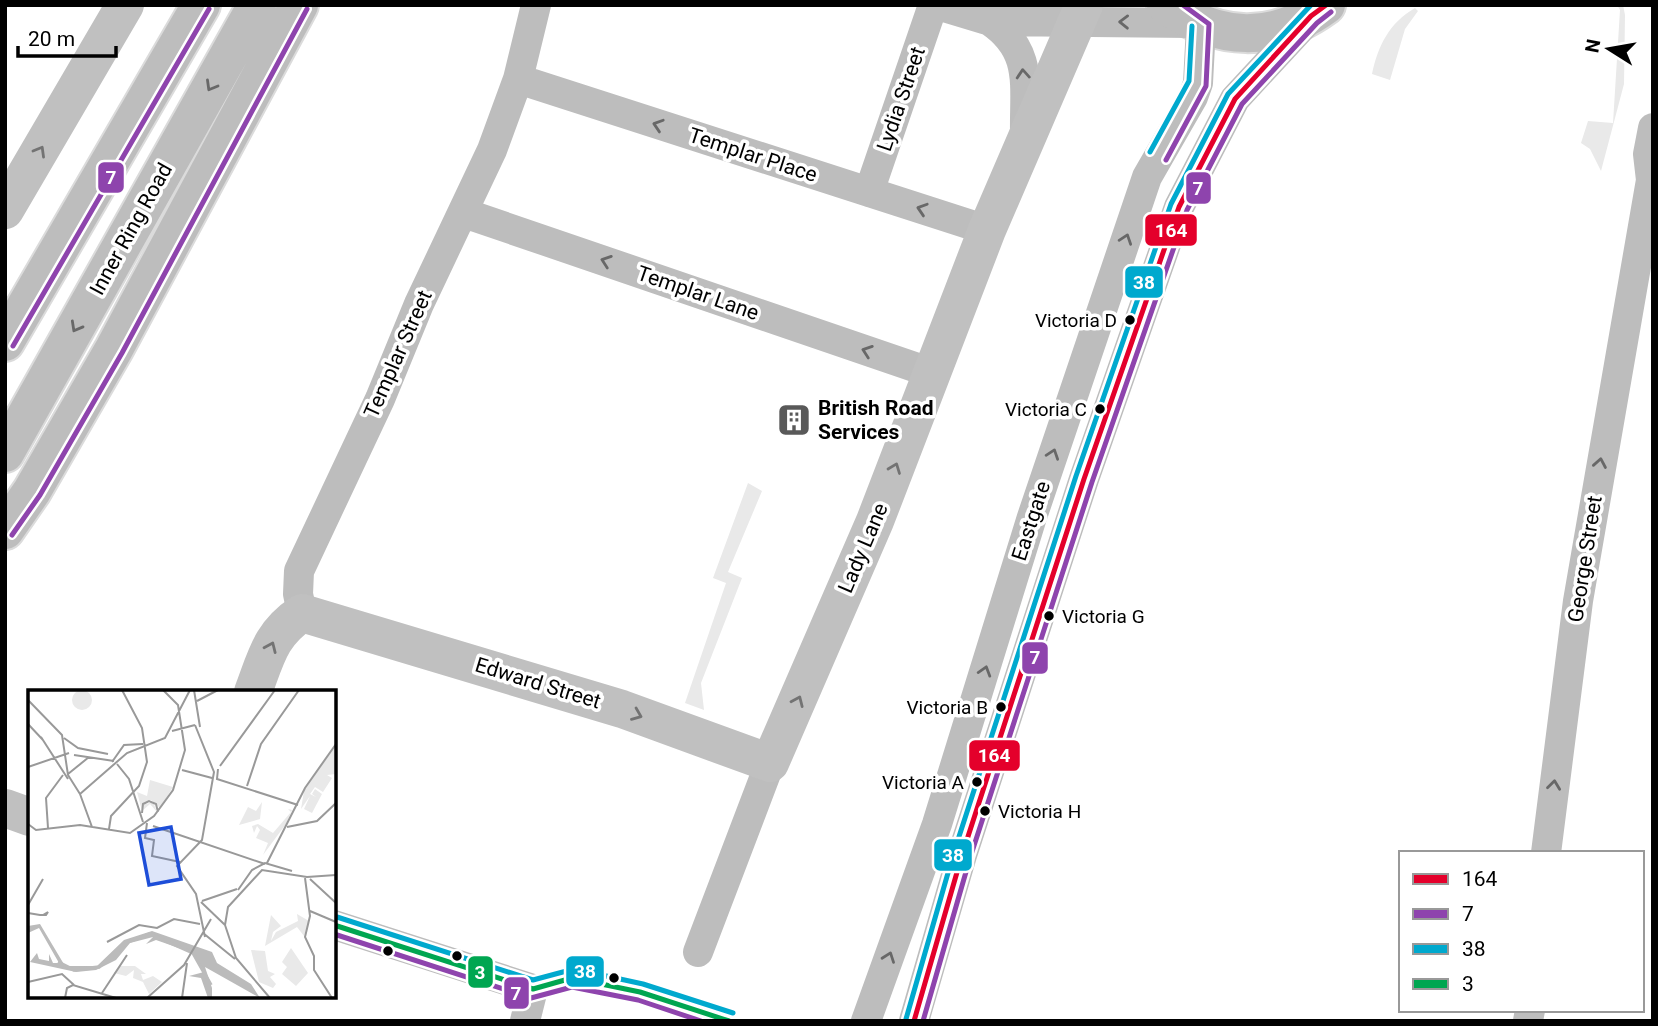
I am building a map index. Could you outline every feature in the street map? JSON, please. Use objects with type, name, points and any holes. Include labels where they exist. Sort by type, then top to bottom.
[{"type":"highway","points":[[5,342],[201,5]]},
{"type":"highway","name":"Inner Ring Road","points":[[5,453],[257,5]]},
{"type":"highway","points":[[5,530],[32,491],[107,361],[299,5]]},
{"type":"highway","name":"Eastgate","points":[[1186,18],[1238,34],[1276,31],[1319,11]]},
{"type":"street","points":[[5,210],[125,5]]},
{"type":"street","name":"Templar Street","points":[[302,614],[298,594],[299,571],[492,150],[518,79],[536,5]]},
{"type":"street","points":[[935,5],[990,21],[1081,13],[1186,18]]},
{"type":"street","name":"Lydia Street","points":[[869,192],[935,5]]},
{"type":"street","name":"Eastgate","points":[[914,1021],[962,856],[1084,479],[1179,206],[1235,99],[1319,11]]},
{"type":"street","name":"Lady Lane","points":[[698,952],[770,763],[875,521],[987,230],[1081,13]]},
{"type":"street","name":"Eastgate","points":[[866,1021],[937,824],[1032,517],[1147,177],[1193,97],[1198,83],[1186,18]]},
{"type":"street","name":"Lady Lane","points":[[990,21],[1009,34],[1020,52],[1024,68],[1025,142]]},
{"type":"street","name":"Templar Place","points":[[518,79],[987,230]]},
{"type":"street","name":"George Street","points":[[1546,851],[1578,601],[1651,180],[1648,154],[1653,128]]},
{"type":"street","name":"Templar Lane","points":[[464,213],[932,373]]},
{"type":"street","points":[[254,690],[272,641],[284,625],[302,614]]},
{"type":"street","name":"Edward Street","points":[[302,614],[622,709],[770,763]]},
{"type":"street","points":[[5,808],[28,816]]},
{"type":"street","points":[[336,926],[533,989],[525,1021]]},
{"type":"shaded area","points":[[1617,5],[1623,5],[1625,15],[1624,84],[1601,171],[1590,149],[1581,143],[1588,121],[1613,123],[1620,10]]},
{"type":"shaded area","points":[[1415,8],[1418,11],[1405,29],[1390,80],[1372,74],[1386,36],[1398,21]]},
{"type":"shaded area","points":[[748,483],[762,491],[728,572],[742,578],[701,683],[704,710],[685,703],[726,583],[713,578]]},
{"type":"transit line","name":"7","points":[[1166,160],[1206,86],[1209,24],[1183,5]]},
{"type":"transit line","name":"38","points":[[906,1019],[954,852],[1076,476],[1171,204],[1228,94],[1311,5]]},
{"type":"transit line","name":"164","points":[[914,1021],[962,855],[1084,479],[1179,207],[1235,99],[1311,16],[1326,5]]},
{"type":"transit line","name":"7","points":[[13,346],[209,9]]},
{"type":"transit line","name":"7","points":[[12,535],[40,495],[122,353],[307,9]]},
{"type":"transit line","name":"7","points":[[923,1021],[970,858],[1092,482],[1187,210],[1242,104],[1317,23],[1331,12]]},
{"type":"transit line","name":"38","points":[[1150,152],[1189,81],[1192,26]]},
{"type":"transit line","name":"38","points":[[337,917],[533,980],[574,969],[643,984],[733,1013]]},
{"type":"transit line","name":"3","points":[[336,926],[533,989],[572,978],[640,992],[729,1021]]},
{"type":"transit line","name":"7","points":[[336,935],[531,998],[572,987],[638,1000],[701,1021]]},
{"type":"place","name":"Victoria D","points":[[1130,320]]},
{"type":"place","name":"Victoria C","points":[[1100,409]]},
{"type":"place","name":"British Road Services","points":[[794,420]]},
{"type":"place","name":"Victoria G","points":[[1049,616]]},
{"type":"place","name":"Victoria B","points":[[1001,707]]},
{"type":"place","name":"Victoria A","points":[[977,782]]},
{"type":"place","name":"Victoria H","points":[[985,811]]}]
